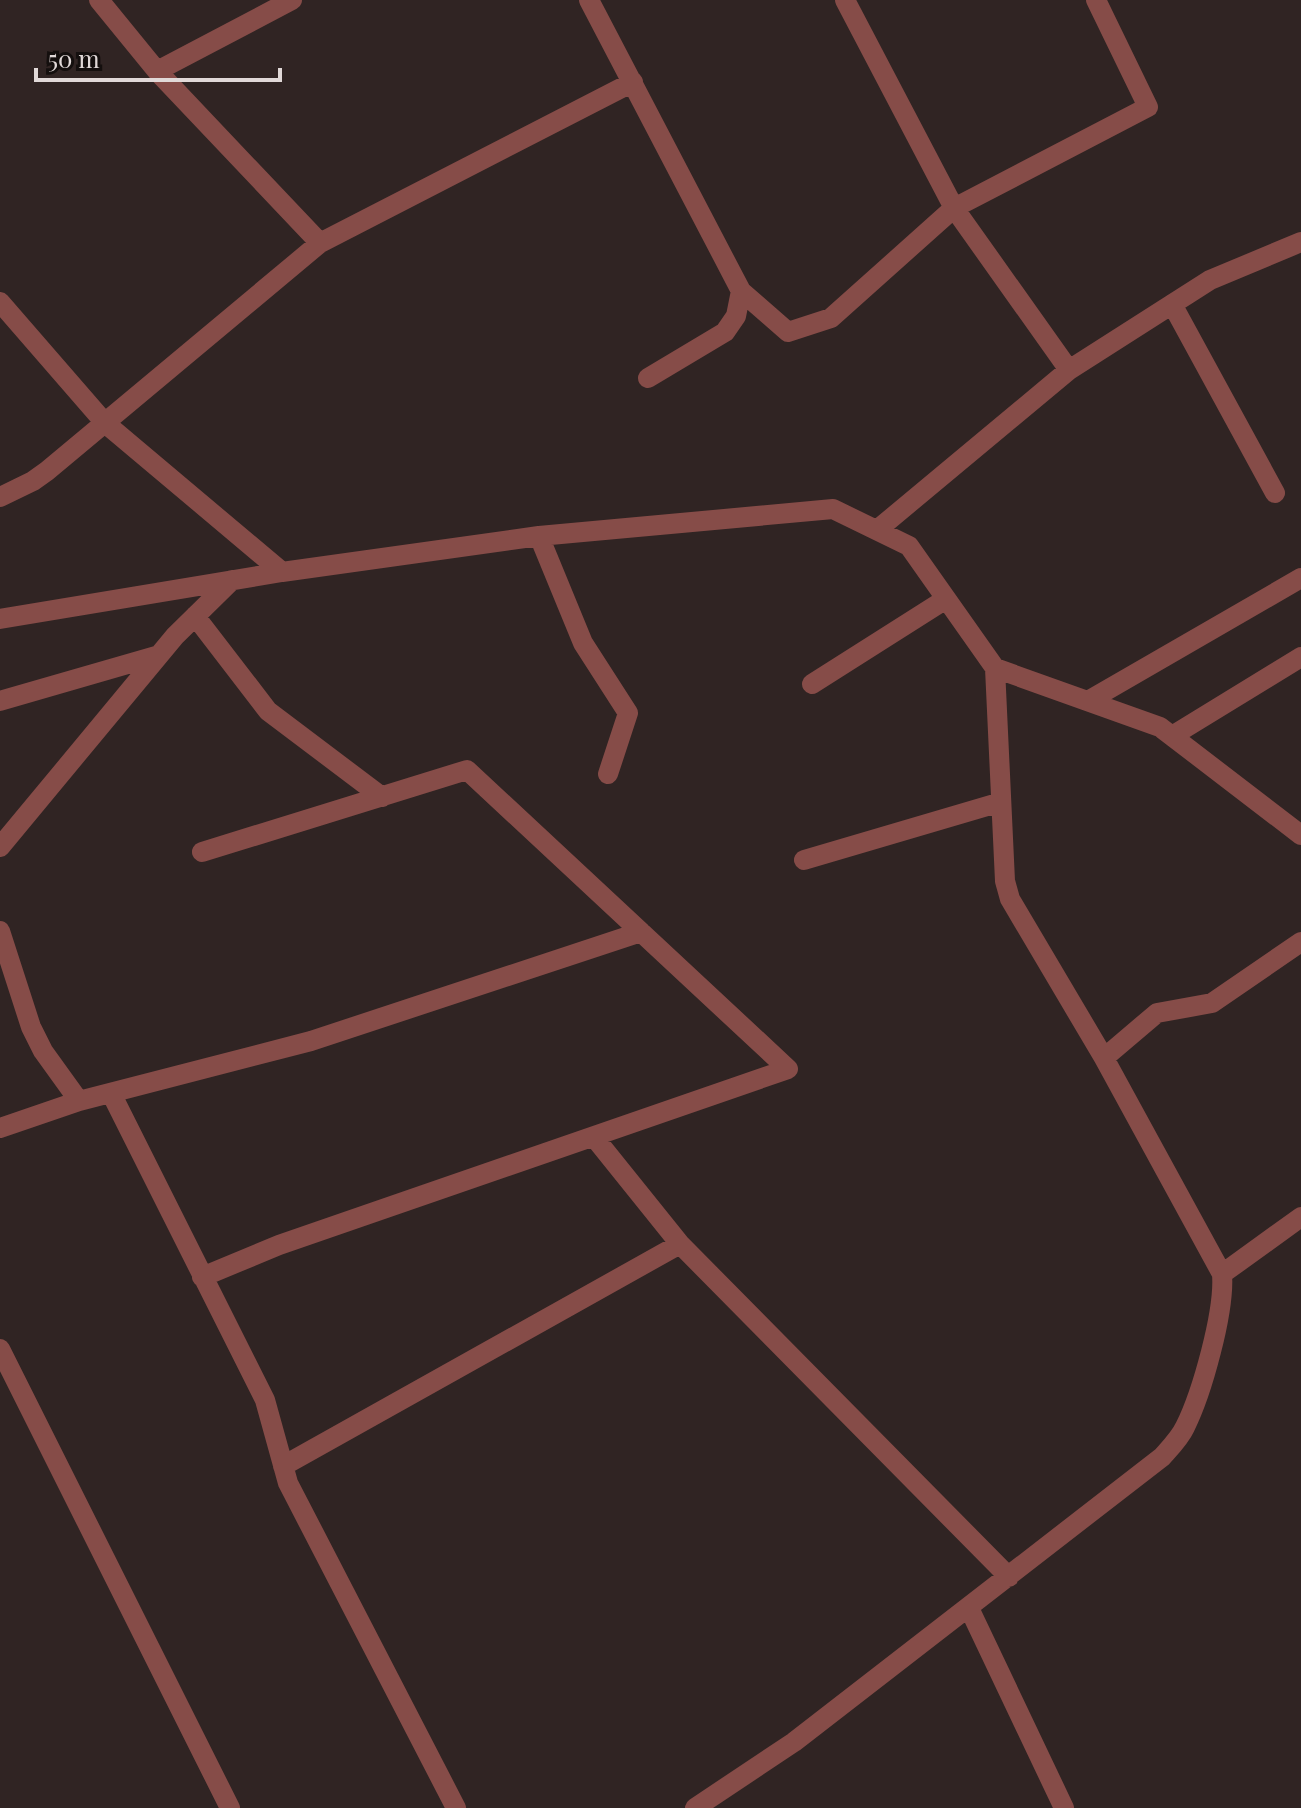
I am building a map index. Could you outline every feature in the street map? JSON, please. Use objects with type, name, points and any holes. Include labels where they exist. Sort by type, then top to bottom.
[{"type":"street","points":[[99,0],[157,71],[320,243]]},
{"type":"street","points":[[157,71],[292,0]]},
{"type":"street","points":[[589,0],[741,291],[788,332],[831,318],[954,208],[1148,107],[1096,0]]},
{"type":"street","points":[[845,0],[954,208],[1069,370]]},
{"type":"street","points":[[0,497],[33,481],[320,243],[633,82]]},
{"type":"street","points":[[877,530],[1069,370],[1210,280],[1301,242]]},
{"type":"street","points":[[648,378],[710,344],[725,332],[736,316],[741,291]]},
{"type":"street","points":[[0,302],[105,423],[282,572]]},
{"type":"street","points":[[1172,304],[1275,493]]},
{"type":"street","points":[[0,619],[282,572],[539,536],[833,509],[909,546],[995,668],[1005,881],[1010,899],[1104,1058],[1222,1274],[1224,1296],[1198,1397],[1184,1430],[1162,1457],[794,1742],[695,1808]]},
{"type":"street","points":[[539,536],[583,643],[628,713],[608,774]]},
{"type":"street","points":[[1088,701],[1301,578]]},
{"type":"street","points":[[0,847],[159,655],[232,580]]},
{"type":"street","points":[[812,684],[946,599]]},
{"type":"street","points":[[195,616],[268,711],[382,797]]},
{"type":"street","points":[[0,701],[159,655]]},
{"type":"street","points":[[1172,736],[1301,657]]},
{"type":"street","points":[[995,668],[1160,727],[1301,835]]},
{"type":"street","points":[[202,852],[467,770],[788,1069],[279,1245],[202,1277]]},
{"type":"street","points":[[804,860],[1001,802]]},
{"type":"street","points":[[0,931],[31,1027],[43,1051],[79,1101]]},
{"type":"street","points":[[0,1128],[79,1101],[112,1095],[311,1041],[641,932]]},
{"type":"street","points":[[1104,1058],[1157,1013],[1212,1003],[1301,942]]},
{"type":"street","points":[[112,1095],[265,1400],[288,1483],[456,1808]]},
{"type":"street","points":[[594,1137],[680,1244],[1009,1577]]},
{"type":"street","points":[[1222,1274],[1301,1217]]},
{"type":"street","points":[[283,1466],[680,1244]]},
{"type":"street","points":[[0,1349],[230,1808]]},
{"type":"street","points":[[969,1608],[1064,1808]]}]
